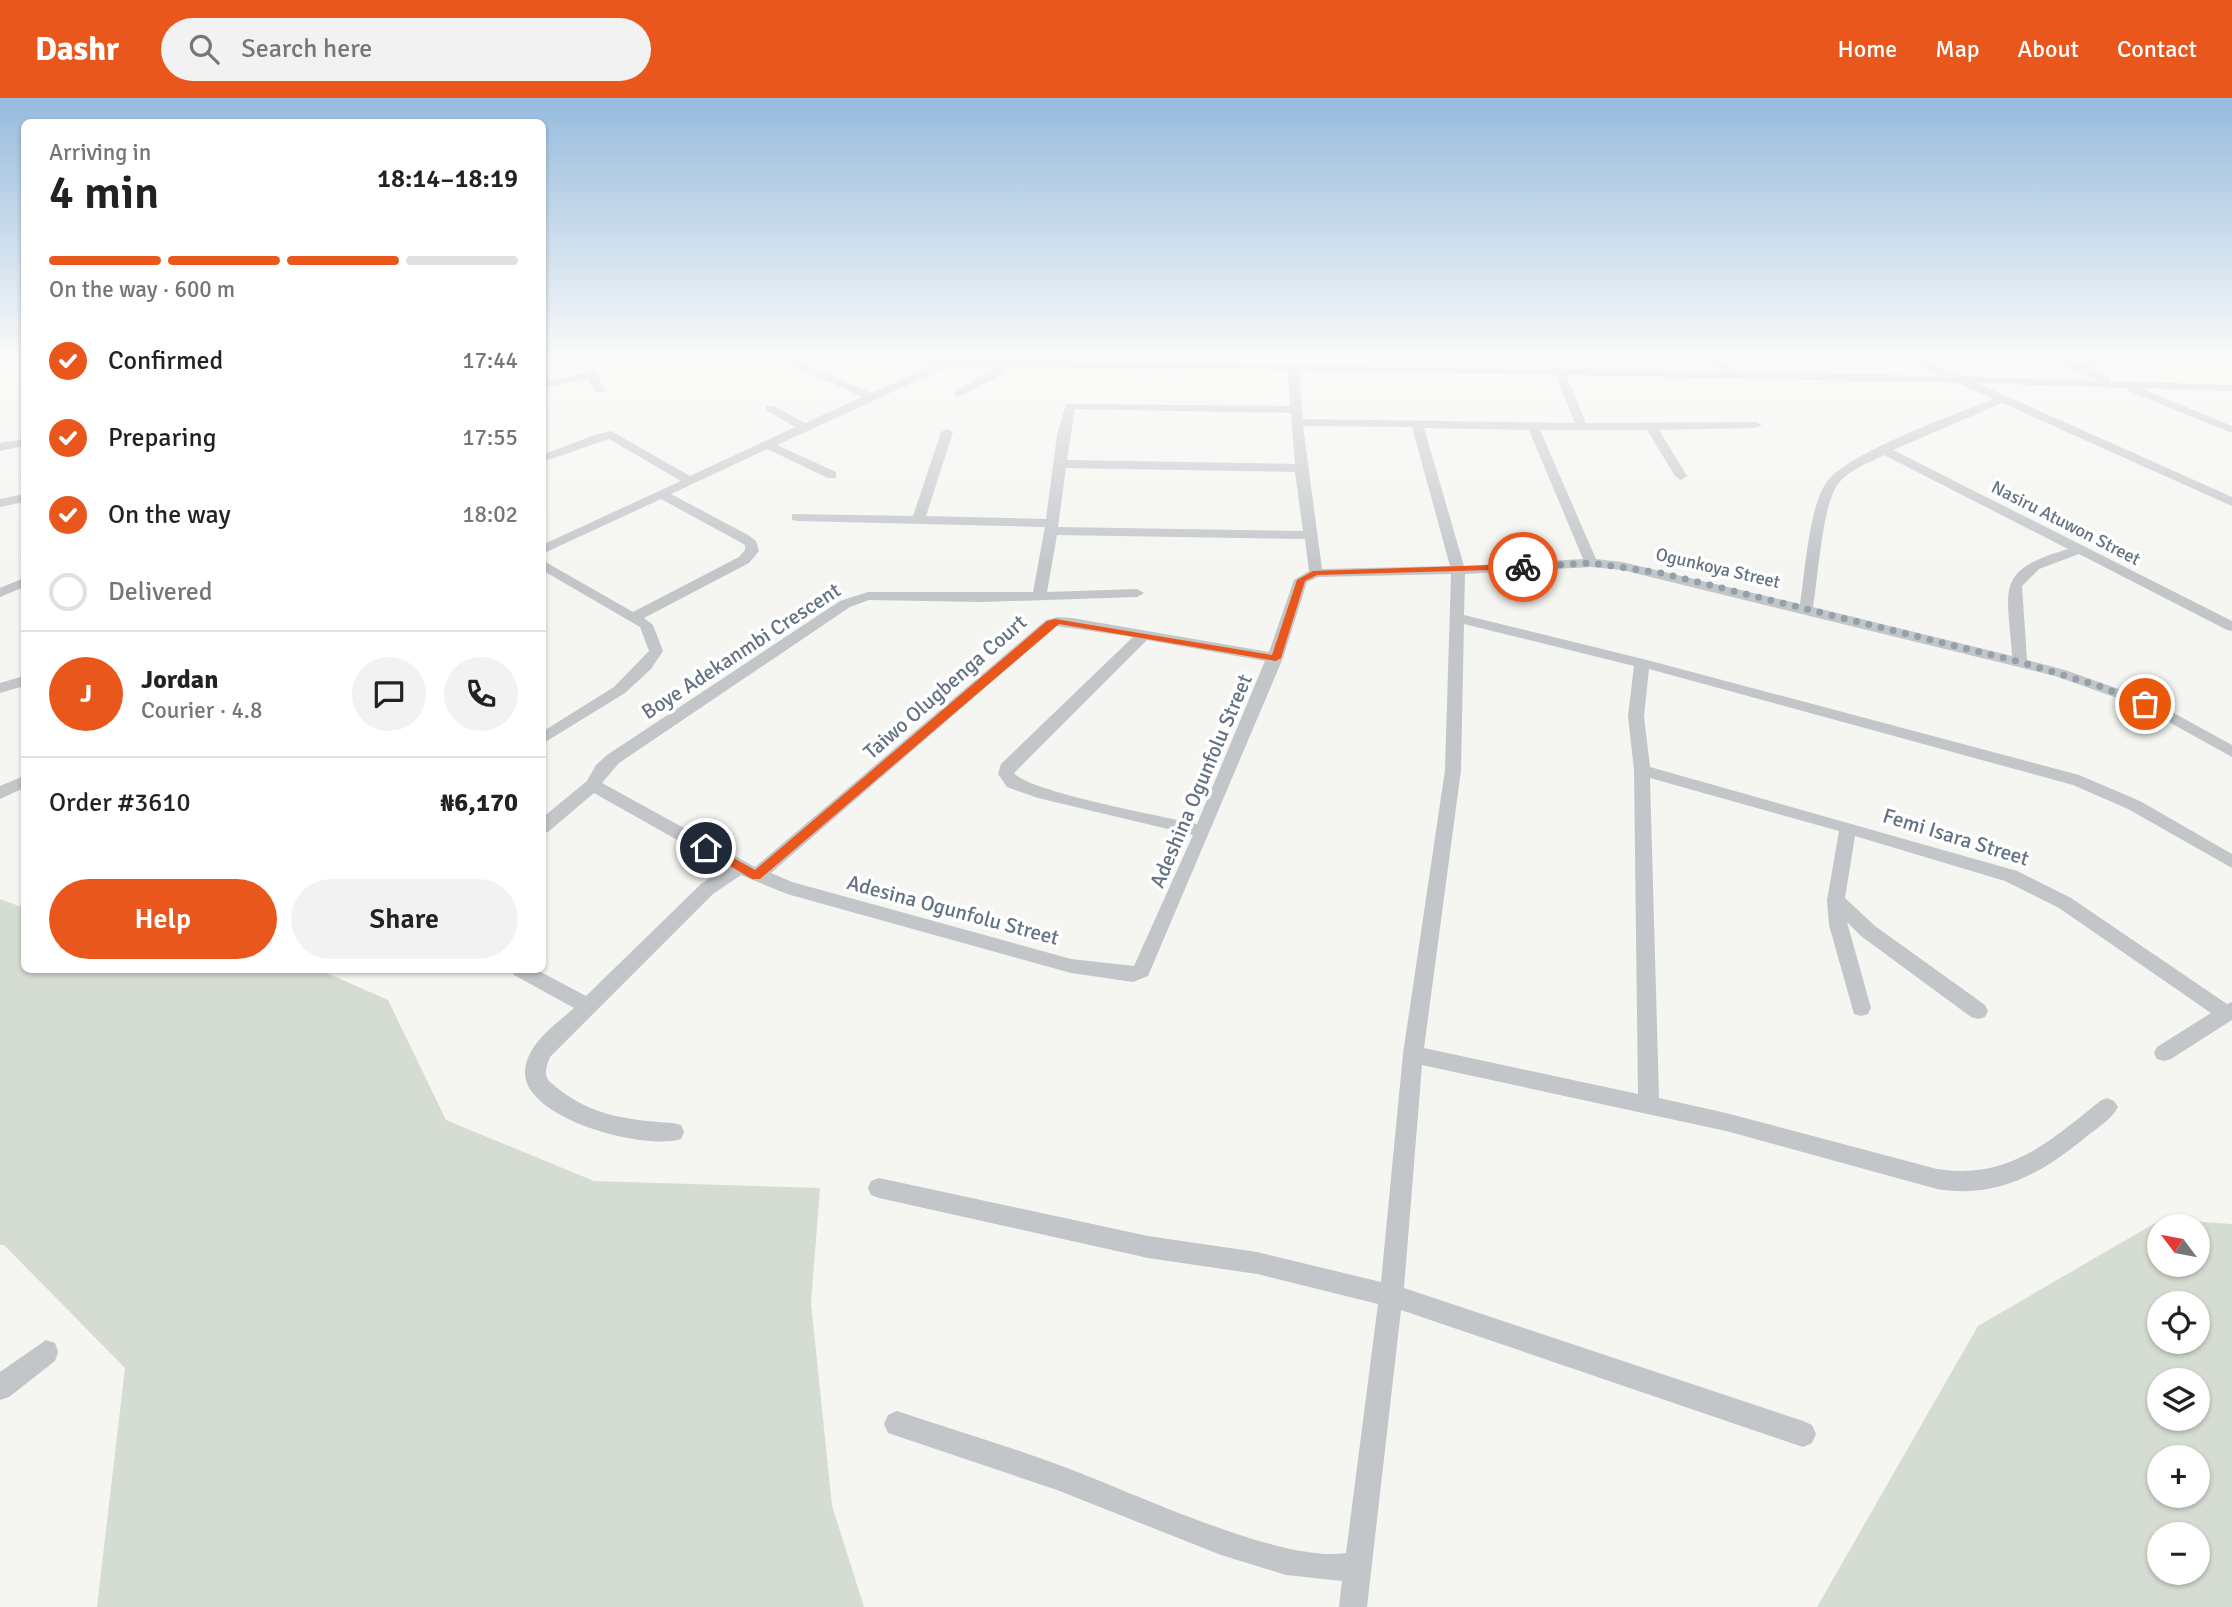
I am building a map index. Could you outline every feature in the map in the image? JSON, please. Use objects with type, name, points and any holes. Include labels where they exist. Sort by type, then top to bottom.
[{"type":"street","points":[[546,548],[692,482],[800,428]]},
{"type":"street","points":[[1039,597],[1066,428]]},
{"type":"street","points":[[1299,428],[1301,468],[1316,573]]},
{"type":"street","points":[[1353,1607],[1391,1297],[1413,1054],[1453,771],[1458,570],[1418,428]]},
{"type":"street","points":[[1534,428],[1591,563]]},
{"type":"street","points":[[1652,428],[1681,476]]},
{"type":"street","points":[[1806,609],[1825,495],[1832,482],[1837,476],[1884,450],[1934,428]]},
{"type":"street","points":[[2068,428],[2232,502]]},
{"type":"street","points":[[918,520],[947,432]]},
{"type":"street","points":[[546,457],[611,435],[692,482]]},
{"type":"street","points":[[0,447],[21,444]]},
{"type":"street","points":[[768,445],[832,475]]},
{"type":"street","name":"Nasiru Atuwon Street","points":[[1884,450],[2232,627]]},
{"type":"street","points":[[1060,464],[1301,468]]},
{"type":"street","points":[[634,617],[744,560],[752,551],[751,544],[743,538],[663,495]]},
{"type":"street","points":[[0,503],[21,499]]},
{"type":"street","points":[[797,517],[1312,535]]},
{"type":"street","points":[[2020,662],[2015,586],[2020,575],[2031,566],[2079,550]]},
{"type":"street","name":"Ogunkoya Street","points":[[1316,573],[1458,570],[1591,563],[1661,573],[2020,662],[2099,686],[2145,704],[2232,752]]},
{"type":"street","points":[[546,566],[646,625],[656,651],[649,662],[625,685],[546,736]]},
{"type":"street","name":"Adeshina Ogunfolu Street","points":[[1141,971],[1276,658],[1301,580],[1316,573]]},
{"type":"street","points":[[0,593],[21,583]]},
{"type":"street","name":"Boye Adekanmbi Crescent","points":[[546,825],[593,785],[602,769],[613,759],[845,604],[868,596],[1039,597],[1137,593]]},
{"type":"street","points":[[1458,618],[1642,663],[2079,780],[2134,805],[2232,862]]},
{"type":"street","name":"Taiwo Olugbenga Court","points":[[673,1132],[625,1129],[598,1124],[572,1112],[538,1084],[534,1071],[541,1052],[707,889],[747,872],[1051,623],[1072,622],[1276,658]]},
{"type":"street","points":[[1144,634],[1007,768],[1006,774],[1013,783],[1044,794],[1202,831]]},
{"type":"street","points":[[1642,663],[1636,716],[1642,770],[1648,1105]]},
{"type":"street","name":"Femi Isara Street","points":[[1642,770],[1958,859],[2038,888],[2230,1012]]},
{"type":"street","points":[[0,793],[21,783]]},
{"type":"street","name":"Adesina Ogunfolu Street","points":[[593,785],[747,872],[825,899],[1071,966],[1133,974],[1141,971]]},
{"type":"street","points":[[1848,828],[1836,900],[1838,925],[1861,1008]]},
{"type":"street","points":[[1836,900],[1868,931],[1978,1012]]},
{"type":"street","points":[[528,973],[588,1006]]},
{"type":"street","points":[[2164,1054],[2230,1012]]},
{"type":"street","points":[[1413,1054],[1648,1105],[1819,1146],[1937,1180],[1973,1183],[2011,1175],[2049,1154],[2107,1107]]},
{"type":"street","points":[[879,1188],[1148,1247],[1257,1263],[1391,1297],[1470,1320],[1803,1434]]},
{"type":"street","points":[[0,1388],[46,1352]]},
{"type":"street","points":[[897,1424],[1057,1477],[1221,1541],[1286,1562],[1336,1569],[1359,1563]]},
{"type":"shaded area","points":[[0,899],[21,907],[21,973],[327,973],[388,1000],[446,1120],[594,1181],[820,1188],[811,1303],[832,1506],[864,1607],[97,1607],[125,1368],[4,1245],[0,1245]]},
{"type":"shaded area","points":[[2210,1222],[2232,1224],[2232,1607],[1817,1607],[1978,1326],[2147,1228],[2147,1278],[2210,1278]]},
{"type":"way so far","points":[[1523,567],[1591,563],[1661,573],[2020,662],[2099,686],[2145,704]]},
{"type":"route","points":[[706,848],[756,876],[1051,623],[1072,622],[1276,658],[1301,580],[1316,573],[1523,567]]}]
